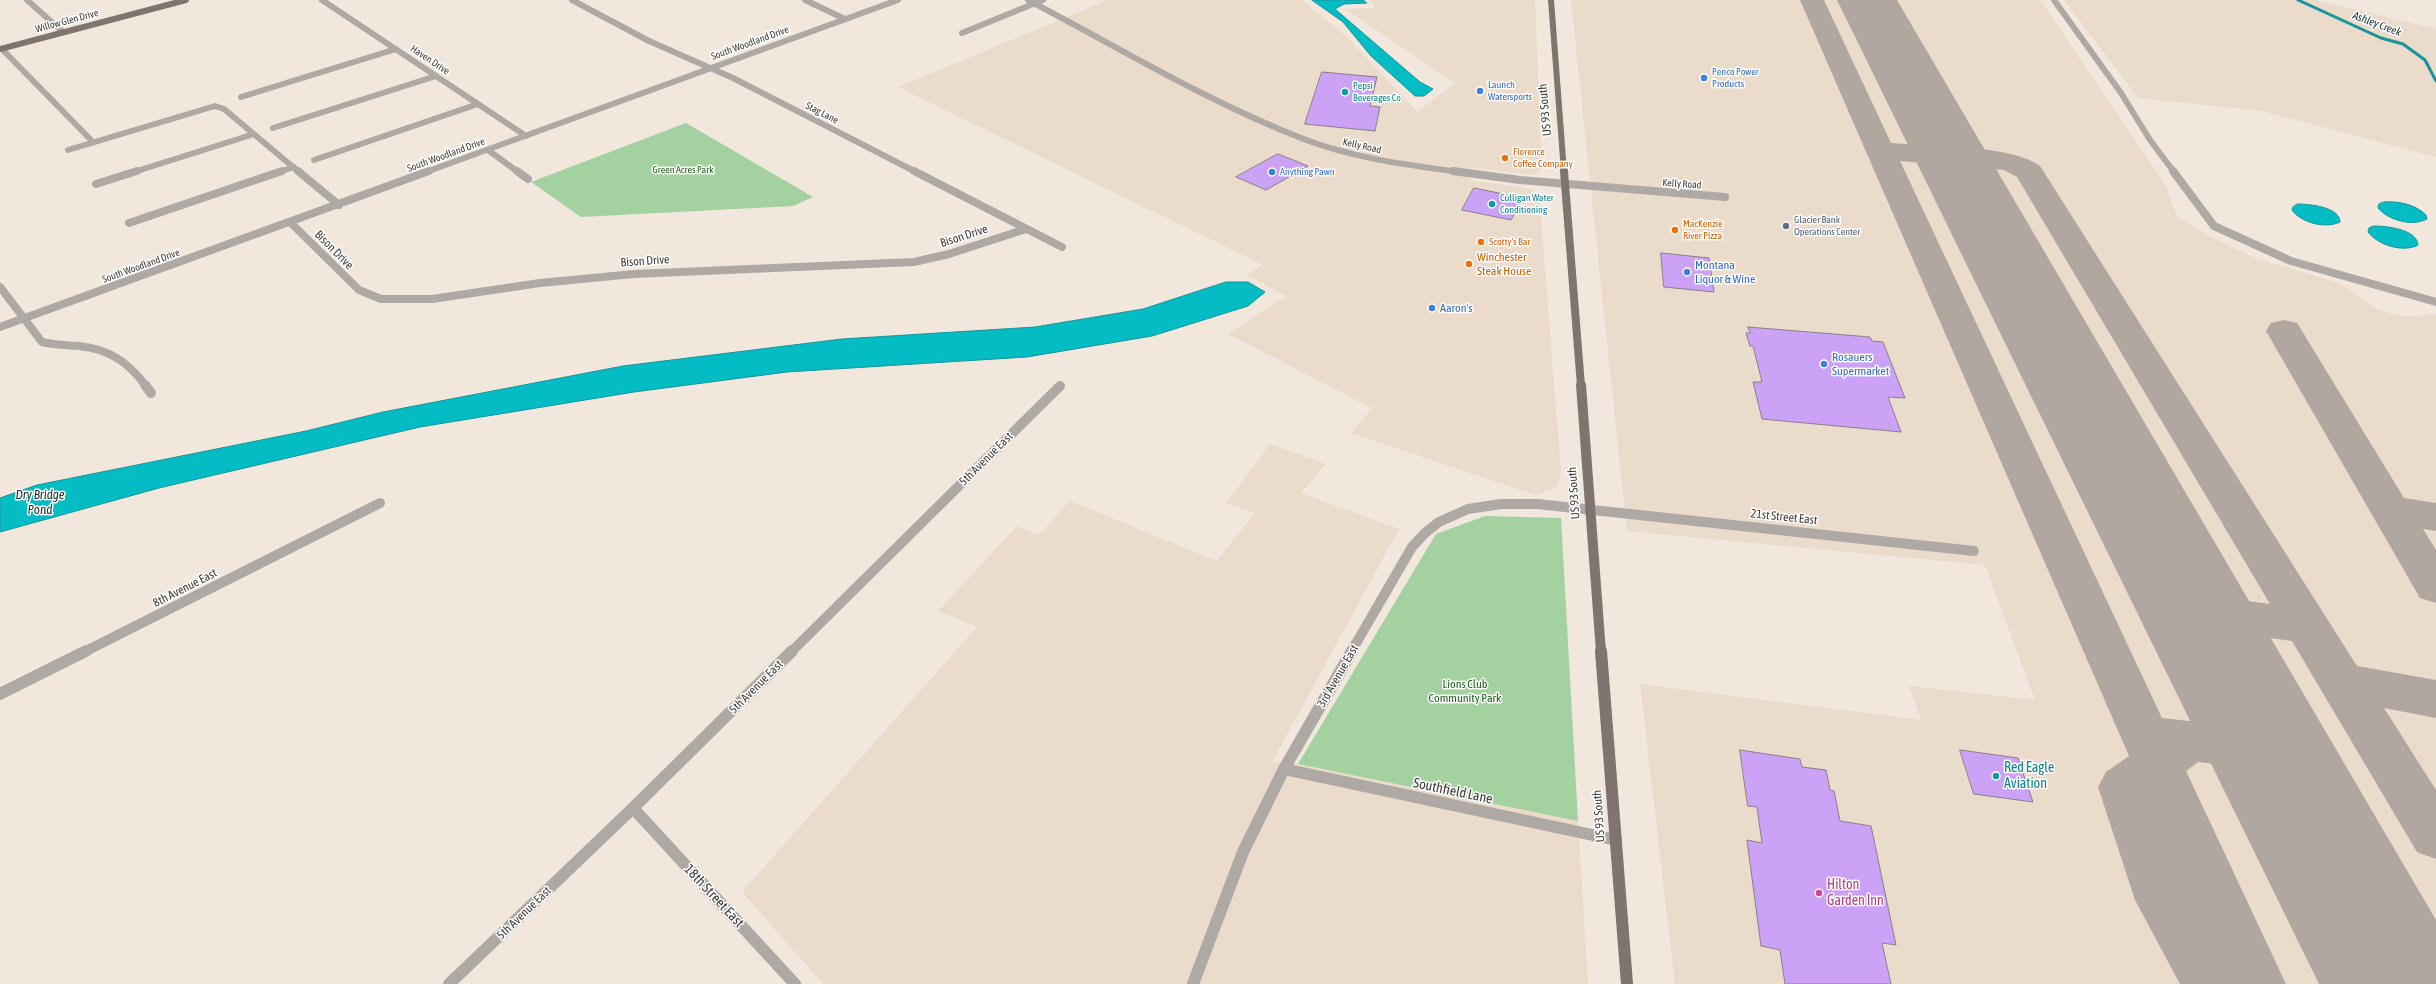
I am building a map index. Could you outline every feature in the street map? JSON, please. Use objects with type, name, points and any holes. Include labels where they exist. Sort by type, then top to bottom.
[{"type":"main road","name":"Willow Glen Drive","points":[[1,49],[186,0]]},
{"type":"main road","name":"US 93 South","points":[[1551,0],[1627,984]]},
{"type":"street","points":[[28,0],[63,32]]},
{"type":"street","name":"Haven Drive","points":[[322,0],[526,136]]},
{"type":"street","name":"Stag Lane","points":[[572,0],[643,38],[711,68],[1062,247]]},
{"type":"street","points":[[804,0],[845,19]]},
{"type":"street","name":"South Woodland Drive","points":[[0,327],[291,223],[898,0]]},
{"type":"street","points":[[962,33],[1031,2],[1043,0]]},
{"type":"street","points":[[2054,0],[2121,93],[2150,140],[2214,226],[2291,261],[2436,302]]},
{"type":"street","name":"Kelly Road","points":[[1031,2],[1218,100],[1316,143],[1383,161],[1566,185],[1725,197]]},
{"type":"street","points":[[1,49],[93,142]]},
{"type":"street","points":[[241,97],[396,49]]},
{"type":"street","points":[[272,128],[436,76]]},
{"type":"street","points":[[314,160],[478,104]]},
{"type":"street","points":[[68,150],[215,106],[224,109],[339,205]]},
{"type":"street","points":[[96,184],[254,134]]},
{"type":"street","points":[[488,150],[528,179]]},
{"type":"street","points":[[129,223],[294,167]]},
{"type":"street","name":"Bison Drive","points":[[291,223],[359,290],[381,299],[408,300],[634,274],[914,262],[949,254],[1026,228]]},
{"type":"street","points":[[0,287],[42,342],[51,345],[90,347],[108,350],[127,364],[151,393]]},
{"type":"street","name":"5th Avenue East","points":[[449,984],[633,808],[1060,386]]},
{"type":"street","name":"8th Avenue East","points":[[0,694],[188,601],[380,503]]},
{"type":"street","name":"3rd Avenue East","points":[[1193,984],[1243,852],[1284,769],[1412,547],[1425,532],[1437,522],[1450,515],[1479,506],[1537,504],[1590,510]]},
{"type":"street","name":"21st Street East","points":[[1590,510],[1974,551]]},
{"type":"street","name":"Southfield Lane","points":[[1284,769],[1616,840]]},
{"type":"street","name":"18th Street East","points":[[633,808],[794,984]]},
{"type":"shaded area","points":[[1108,0],[1302,0],[1347,37],[1417,112],[1455,83],[1345,9],[1375,8],[1371,0],[1535,0],[1542,169],[1534,175],[1472,168],[1470,180],[1526,188],[1539,193],[1561,472],[1556,488],[1536,495],[1351,433],[1372,408],[1228,334],[1286,296],[1246,275],[1263,265],[898,87]]},
{"type":"shaded area","points":[[1571,0],[2040,0],[2165,184],[2177,216],[2207,235],[2257,259],[2339,283],[2377,309],[2400,316],[2436,315],[2436,984],[1675,984],[1640,684],[1921,720],[1909,686],[2035,700],[1985,565],[1627,531]]},
{"type":"shaded area","points":[[2064,0],[2315,0],[2436,29],[2436,157],[2262,111],[2138,98]]},
{"type":"shaded area","points":[[1270,444],[1326,464],[1301,493],[1399,529],[1272,762],[1298,764],[1578,821],[1588,984],[823,984],[742,892],[977,627],[938,611],[1017,526],[1039,535],[1070,501],[1217,561],[1255,513],[1226,503]]},
{"type":"green space","name":"Green Acres Park","points":[[686,123],[813,197],[793,206],[581,217],[531,182]]},
{"type":"green space","name":"Lions Club Community Park","points":[[1485,516],[1561,518],[1578,821],[1298,764],[1436,534]]},
{"type":"water","points":[[1312,0],[1363,0],[1367,3],[1344,4],[1335,9],[1420,82],[1433,89],[1424,96],[1415,96],[1371,56],[1343,22]]},
{"type":"water","points":[[2384,202],[2395,202],[2412,206],[2422,211],[2426,215],[2427,219],[2408,222],[2394,219],[2378,208],[2379,204]]},
{"type":"water","points":[[2298,204],[2323,207],[2330,210],[2339,217],[2340,222],[2321,225],[2307,221],[2296,215],[2292,210],[2293,207]]},
{"type":"water","points":[[2374,226],[2393,228],[2407,232],[2412,235],[2418,245],[2398,248],[2384,244],[2372,237],[2368,232],[2369,228]]},
{"type":"water","name":"Dry Bridge Pond","points":[[1226,282],[1248,282],[1265,292],[1248,306],[1152,336],[1027,357],[787,372],[634,392],[420,427],[159,488],[0,532],[0,498],[37,485],[306,431],[383,412],[623,366],[842,339],[1035,327],[1143,309]]},
{"type":"building","name":"Pepsi Beverages Co","points":[[1322,72],[1377,77],[1370,106],[1380,107],[1375,131],[1305,124]]},
{"type":"building","name":"Anything Pawn","points":[[1278,154],[1308,166],[1266,190],[1236,177]]},
{"type":"building","name":"Culligan Water Conditioning","points":[[1474,188],[1523,198],[1511,220],[1462,210]]},
{"type":"building","name":"Montana Liquor & Wine","points":[[1661,253],[1709,258],[1714,292],[1664,287]]},
{"type":"building","name":"Rosauers Supermarket","points":[[1748,327],[1870,337],[1872,341],[1883,342],[1905,398],[1888,397],[1901,432],[1762,419],[1753,382],[1762,382],[1753,346],[1750,346],[1746,333],[1750,333]]},
{"type":"building","name":"Hilton Garden Inn","points":[[1740,750],[1800,759],[1802,767],[1826,770],[1830,790],[1834,791],[1840,821],[1871,826],[1896,945],[1882,943],[1891,984],[1785,984],[1780,950],[1761,946],[1747,840],[1762,843],[1757,807],[1748,806]]},
{"type":"building","name":"Red Eagle Aviation","points":[[1960,750],[2018,758],[2033,802],[1974,794]]},
{"type":"waterway","name":"Ashley Creek","points":[[2298,0],[2381,38],[2403,44],[2425,60],[2436,81]]},
{"type":"taxiway","points":[[1812,0],[2157,764]]},
{"type":"taxiway","points":[[1881,151],[2007,161],[2020,165],[2029,172],[2436,836]]},
{"type":"taxiway","points":[[2284,331],[2390,510]]},
{"type":"taxiway","points":[[2390,510],[2436,517]]},
{"type":"taxiway","points":[[2390,510],[2436,587]]},
{"type":"taxiway","points":[[2195,611],[2306,626]]},
{"type":"taxiway","points":[[2342,682],[2436,699]]},
{"type":"taxiway","points":[[2161,738],[2269,750]]},
{"type":"taxiway","points":[[2157,764],[2189,742]]},
{"type":"taxiway","points":[[2157,764],[2257,984]]},
{"type":"taxiway","points":[[2157,764],[2124,787],[2163,900],[2211,984]]},
{"type":"runway","points":[[1867,0],[2394,984]]},
{"type":"place","name":"Penco Power Products","points":[[1704,78]]},
{"type":"place","name":"Launch Watersports","points":[[1480,91]]},
{"type":"place","name":"Pepsi Beverages Co","points":[[1345,92]]},
{"type":"place","name":"Florence Coffee Company","points":[[1505,158]]},
{"type":"place","name":"Anything Pawn","points":[[1272,172]]},
{"type":"place","name":"Culligan Water Conditioning","points":[[1492,204]]},
{"type":"place","name":"Glacier Bank Operations Center","points":[[1786,226]]},
{"type":"place","name":"MacKenzie River Pizza","points":[[1675,230]]},
{"type":"place","name":"Scotty's Bar","points":[[1481,242]]},
{"type":"place","name":"Winchester Steak House","points":[[1469,264]]},
{"type":"place","name":"Montana Liquor & Wine","points":[[1687,272]]},
{"type":"place","name":"Aaron's","points":[[1432,308]]},
{"type":"place","name":"Rosauers Supermarket","points":[[1824,364]]},
{"type":"place","name":"Red Eagle Aviation","points":[[1996,776]]},
{"type":"place","name":"Hilton Garden Inn","points":[[1819,893]]}]
